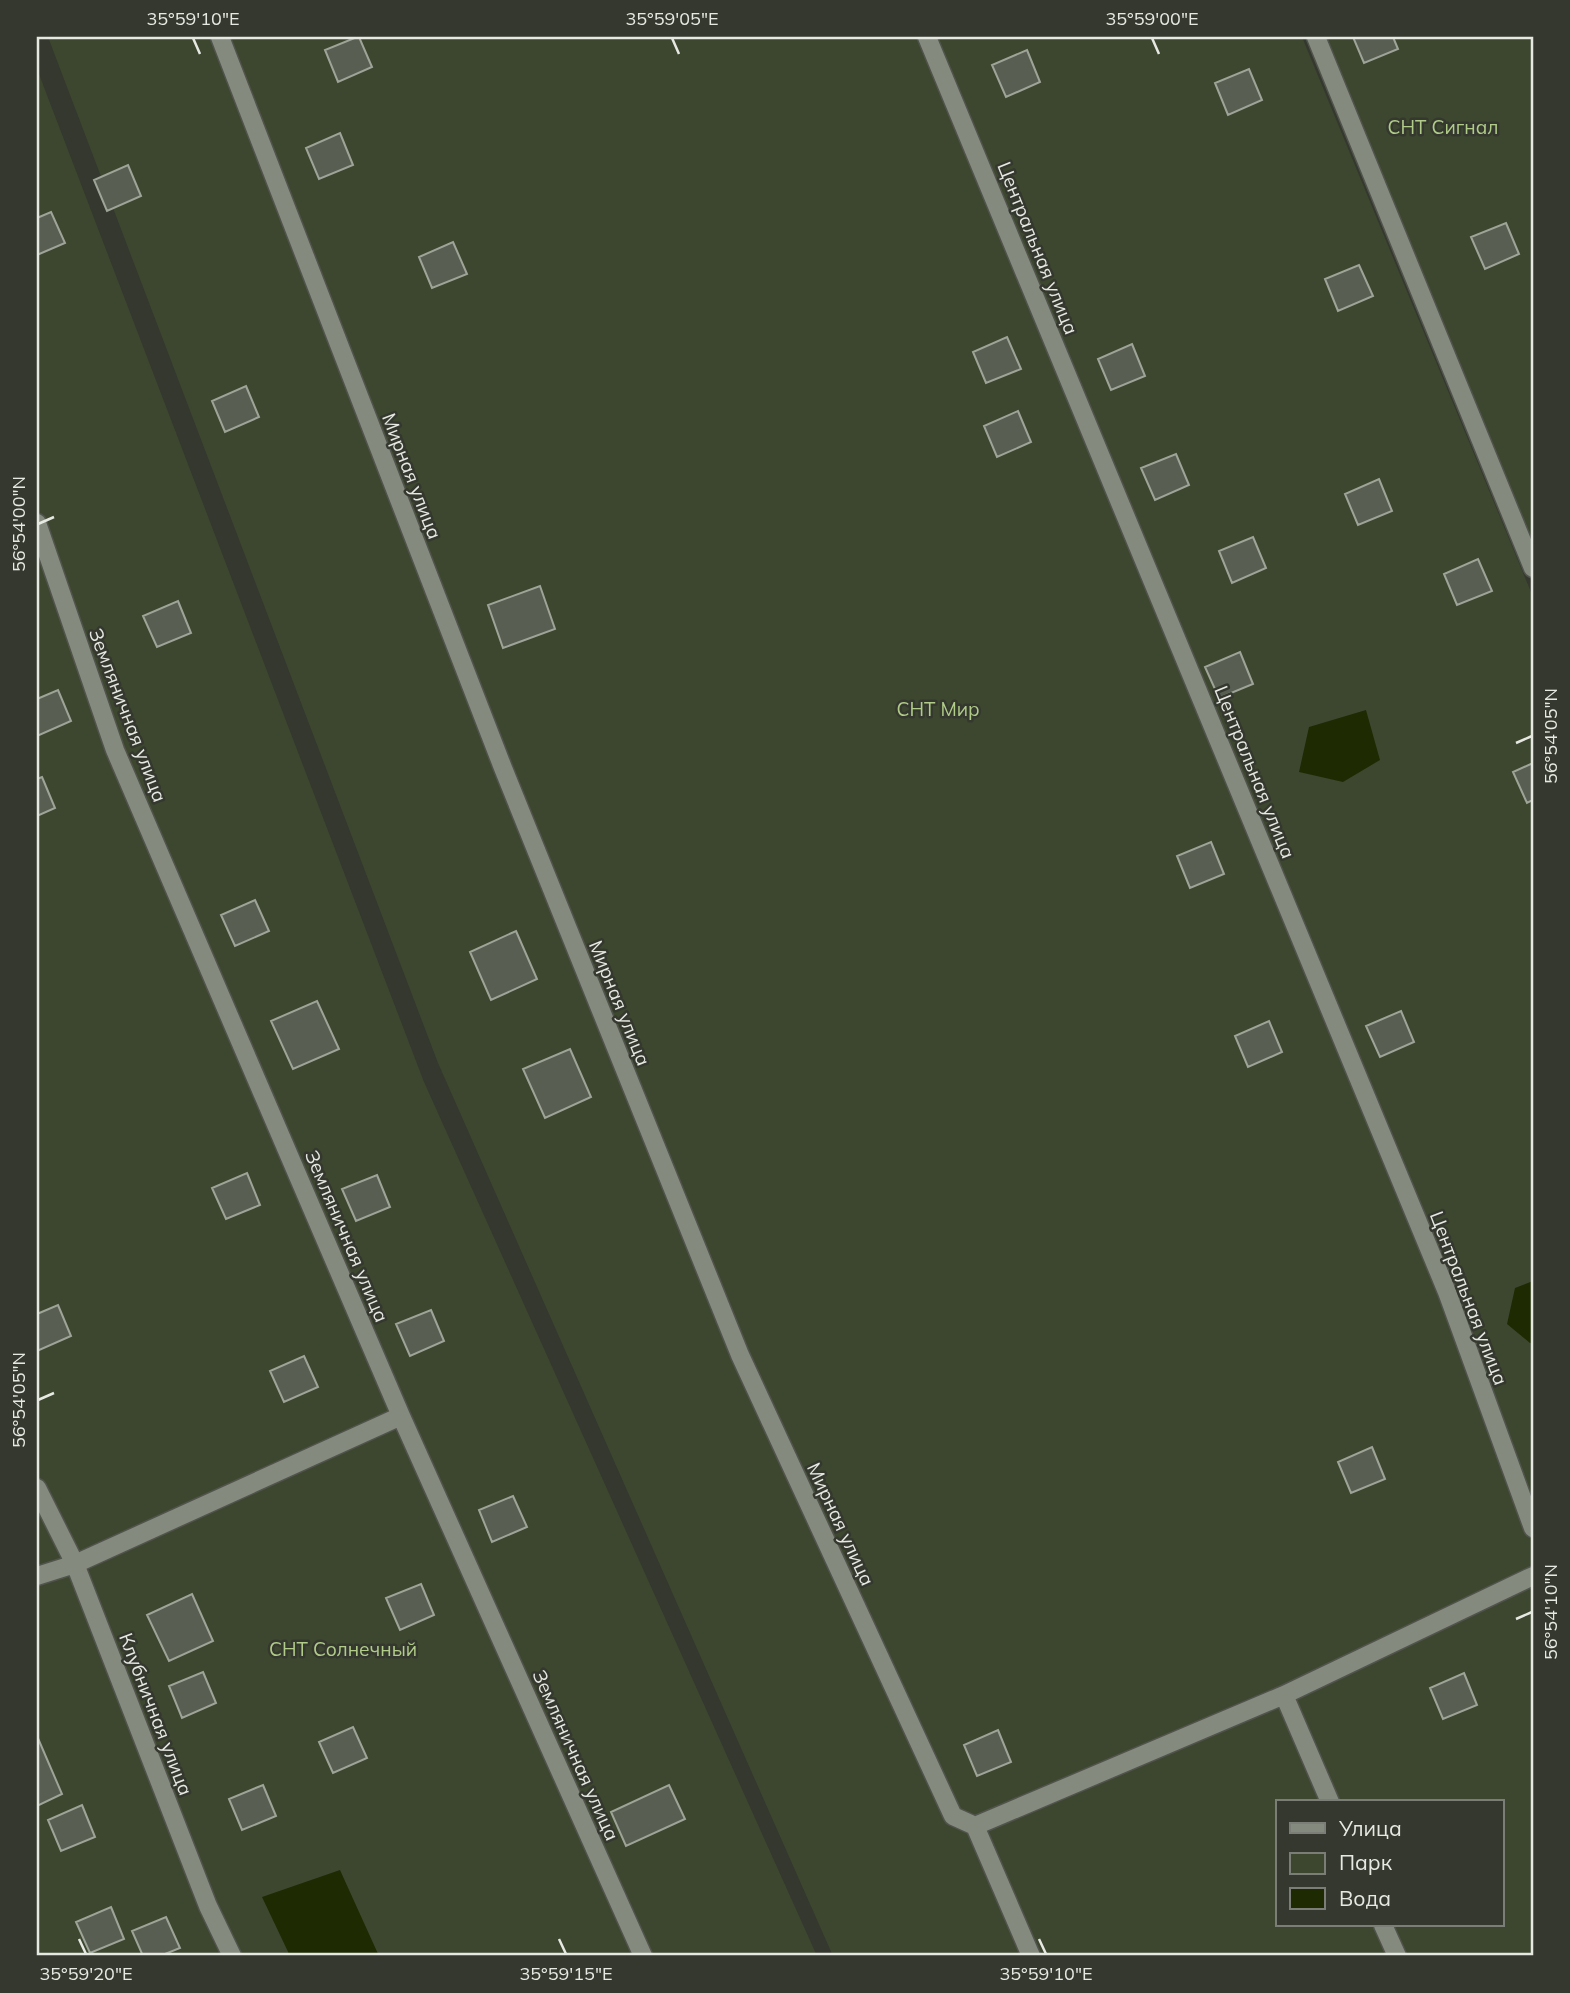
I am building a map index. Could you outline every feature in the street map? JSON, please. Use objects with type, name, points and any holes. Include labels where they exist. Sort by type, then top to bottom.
[{"type":"street","name":"Мирная улица","points":[[220,37],[503,768],[740,1355],[953,1816],[975,1826],[1031,1956]]},
{"type":"street","name":"Центральная улица","points":[[927,37],[1447,1292],[1533,1528]]},
{"type":"street","points":[[1315,37],[1533,568]]},
{"type":"street","name":"Земляничная улица","points":[[37,523],[115,750],[401,1416],[643,1956]]},
{"type":"street","points":[[37,1576],[75,1564],[401,1416]]},
{"type":"street","name":"Клубничная улица","points":[[38,1498],[75,1564],[208,1906],[232,1956]]},
{"type":"street","points":[[975,1826],[1284,1695],[1533,1576]]},
{"type":"street","points":[[1284,1695],[1329,1800]]},
{"type":"street","points":[[1383,1926],[1396,1956]]},
{"type":"green space","name":"СНТ Мир","points":[[48,37],[1302,37],[1533,597],[1533,1956],[833,1956],[438,1063]]},
{"type":"green space","name":"СНТ Сигнал","points":[[1309,37],[1533,37],[1533,581]]},
{"type":"green space","name":"СНТ Солнечный","points":[[37,69],[424,1082],[817,1956],[37,1956]]},
{"type":"water","points":[[1366,710],[1380,760],[1343,782],[1299,772],[1309,727]]},
{"type":"water","points":[[1533,1281],[1533,1342],[1530,1343],[1507,1324],[1515,1288]]},
{"type":"water","points":[[340,1870],[379,1956],[290,1956],[262,1897]]},
{"type":"building","points":[[357,37],[372,67],[338,82],[325,50]]},
{"type":"building","points":[[1353,37],[1393,37],[1398,49],[1364,63]]},
{"type":"building","points":[[1027,50],[1040,82],[1006,97],[992,65]]},
{"type":"building","points":[[1249,69],[1262,100],[1228,115],[1215,83]]},
{"type":"building","points":[[340,133],[353,165],[319,179],[306,148]]},
{"type":"building","points":[[128,165],[141,196],[107,211],[94,180]]},
{"type":"building","points":[[51,212],[65,243],[37,255],[37,218]]},
{"type":"building","points":[[1506,223],[1519,254],[1485,269],[1471,237]]},
{"type":"building","points":[[453,242],[467,274],[432,288],[419,257]]},
{"type":"building","points":[[1359,265],[1373,296],[1338,311],[1325,279]]},
{"type":"building","points":[[1007,337],[1021,369],[986,383],[973,352]]},
{"type":"building","points":[[1132,344],[1145,376],[1111,390],[1098,359]]},
{"type":"building","points":[[246,386],[259,417],[225,432],[212,401]]},
{"type":"building","points":[[1018,411],[1031,442],[997,457],[984,426]]},
{"type":"building","points":[[1176,454],[1189,485],[1155,500],[1141,468]]},
{"type":"building","points":[[1379,479],[1392,511],[1358,525],[1345,494]]},
{"type":"building","points":[[1253,537],[1266,568],[1232,583],[1219,551]]},
{"type":"building","points":[[1478,559],[1492,591],[1457,605],[1444,574]]},
{"type":"building","points":[[540,586],[555,629],[503,648],[488,605]]},
{"type":"building","points":[[178,601],[191,633],[157,647],[143,616]]},
{"type":"building","points":[[1240,652],[1253,684],[1219,698],[1205,667]]},
{"type":"building","points":[[58,690],[71,721],[37,736],[37,699]]},
{"type":"building","points":[[1533,763],[1533,800],[1527,803],[1513,772]]},
{"type":"building","points":[[42,777],[55,808],[37,816],[37,779]]},
{"type":"building","points":[[1211,842],[1224,874],[1190,888],[1177,856]]},
{"type":"building","points":[[255,900],[269,931],[235,946],[221,915]]},
{"type":"building","points":[[516,931],[537,979],[491,1000],[470,952]]},
{"type":"building","points":[[317,1001],[339,1049],[293,1069],[271,1021]]},
{"type":"building","points":[[1401,1011],[1414,1042],[1380,1057],[1366,1026]]},
{"type":"building","points":[[1269,1021],[1282,1052],[1248,1067],[1235,1036]]},
{"type":"building","points":[[570,1049],[591,1097],[545,1118],[523,1069]]},
{"type":"building","points":[[247,1173],[260,1205],[226,1219],[212,1188]]},
{"type":"building","points":[[377,1175],[390,1207],[356,1221],[342,1189]]},
{"type":"building","points":[[58,1305],[71,1336],[37,1351],[37,1314]]},
{"type":"building","points":[[431,1310],[444,1341],[410,1356],[396,1324]]},
{"type":"building","points":[[304,1356],[318,1387],[284,1402],[270,1371]]},
{"type":"building","points":[[1372,1447],[1385,1479],[1351,1493],[1338,1462]]},
{"type":"building","points":[[513,1496],[527,1527],[492,1542],[479,1510]]},
{"type":"building","points":[[421,1584],[434,1615],[400,1630],[386,1598]]},
{"type":"building","points":[[192,1594],[213,1641],[169,1661],[147,1615]]},
{"type":"building","points":[[203,1672],[216,1703],[182,1718],[169,1686]]},
{"type":"building","points":[[1464,1673],[1477,1705],[1443,1719],[1430,1688]]},
{"type":"building","points":[[353,1727],[367,1758],[333,1773],[319,1742]]},
{"type":"building","points":[[998,1730],[1011,1762],[977,1776],[964,1745]]},
{"type":"building","points":[[37,1736],[62,1794],[37,1806]]},
{"type":"building","points":[[263,1785],[276,1816],[242,1830],[229,1799]]},
{"type":"building","points":[[669,1785],[685,1819],[626,1846],[611,1812]]},
{"type":"building","points":[[82,1805],[95,1837],[61,1851],[48,1820]]},
{"type":"building","points":[[111,1907],[124,1939],[90,1953],[76,1922]]},
{"type":"building","points":[[166,1917],[180,1948],[160,1956],[143,1956],[132,1931]]}]
